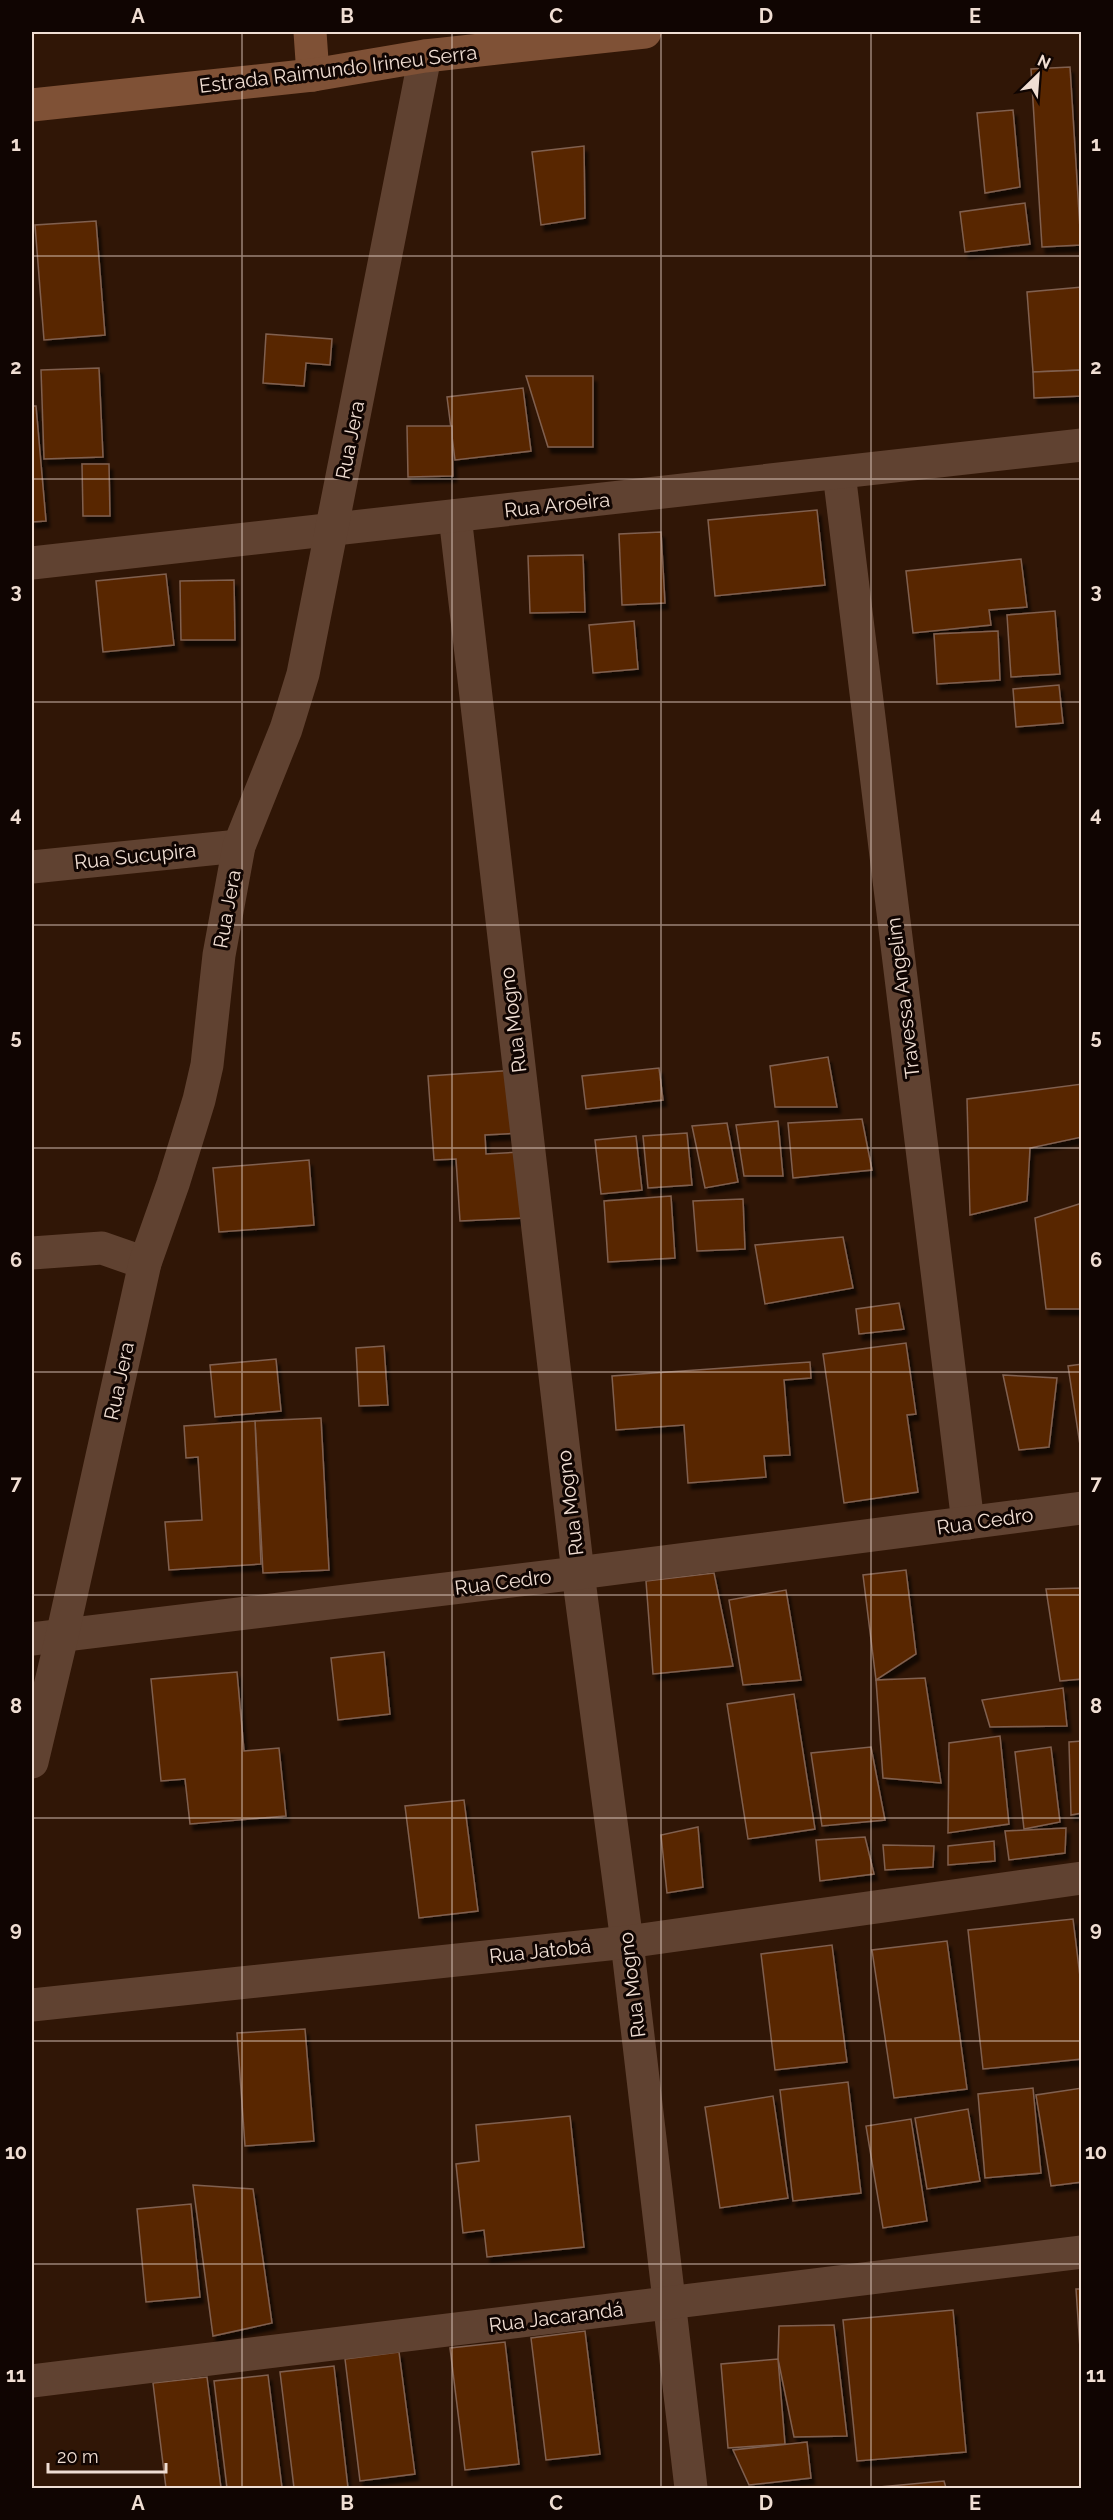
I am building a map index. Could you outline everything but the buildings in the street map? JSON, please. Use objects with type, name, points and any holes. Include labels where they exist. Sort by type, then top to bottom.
[{"type":"street","points":[[310,32],[313,75]]},
{"type":"street","name":"Estrada Raimundo Irineu Serra","points":[[32,105],[313,75],[426,56],[645,32]]},
{"type":"street","name":"Rua Jera","points":[[32,1762],[47,1638],[145,1263],[173,1184],[199,1100],[207,1065],[219,955],[239,846],[286,729],[303,674],[426,56]]},
{"type":"street","name":"Rua Aroeira","points":[[32,563],[1082,445]]},
{"type":"street","name":"Travessa Angelim","points":[[839,473],[968,1523]]},
{"type":"street","name":"Rua Mogno","points":[[455,516],[578,1573],[627,1942],[691,2488]]},
{"type":"street","name":"Rua Sucupira","points":[[32,867],[239,846]]},
{"type":"street","points":[[32,1253],[102,1248],[145,1263]]},
{"type":"street","name":"Rua Cedro","points":[[47,1638],[1082,1508]]},
{"type":"street","name":"Rua Jatobá","points":[[32,2005],[627,1942],[1082,1878]]},
{"type":"street","name":"Rua Jacarandá","points":[[32,2381],[1082,2252]]}]
